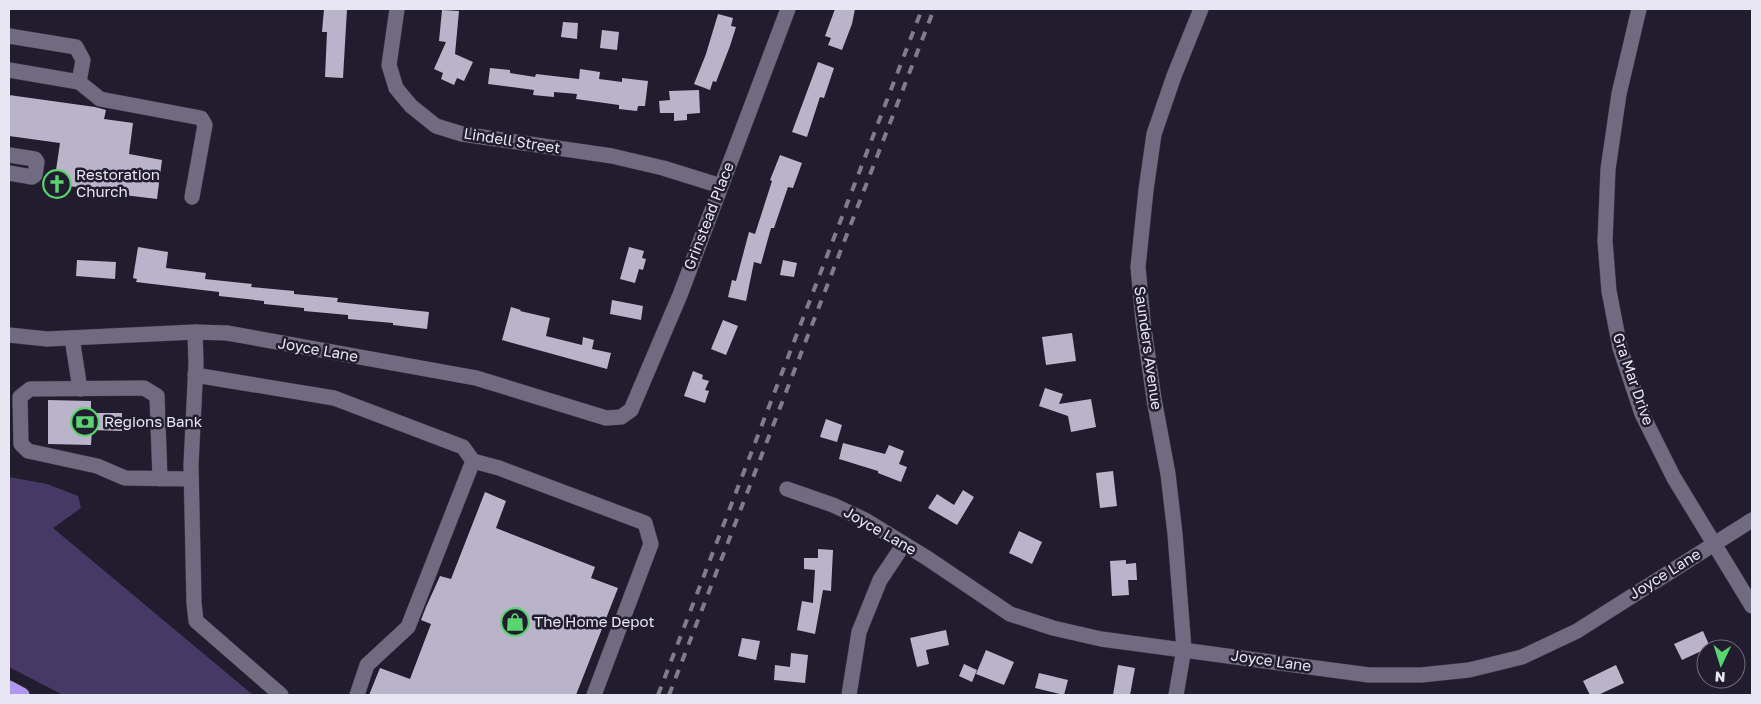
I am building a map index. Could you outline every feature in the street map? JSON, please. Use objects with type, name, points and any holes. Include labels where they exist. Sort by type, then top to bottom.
[{"type":"highway","points":[[9,688],[22,695]]},
{"type":"street","name":"Lindell Street","points":[[397,9],[389,65],[396,88],[411,106],[436,126],[462,134],[612,156],[663,168],[721,186]]},
{"type":"street","name":"Grinstead Place","points":[[621,417],[632,410],[680,295],[788,9]]},
{"type":"street","name":"Saunders Avenue","points":[[1176,695],[1184,649],[1172,514],[1143,321],[1138,267],[1154,134],[1174,76],[1201,9]]},
{"type":"street","name":"Gra Mar Drive","points":[[1639,9],[1619,94],[1608,169],[1605,241],[1609,291],[1620,348],[1642,414],[1674,478],[1752,606]]},
{"type":"street","points":[[9,36],[76,48],[83,60],[79,82]]},
{"type":"street","points":[[9,70],[79,82],[100,99],[201,118],[205,124],[192,197]]},
{"type":"street","points":[[9,155],[35,159],[37,162],[35,175],[32,177],[9,173]]},
{"type":"street","name":"Joyce Lane","points":[[9,335],[47,339],[195,332],[227,333],[476,378],[606,418],[621,417]]},
{"type":"street","points":[[195,332],[191,478],[196,621],[281,695]]},
{"type":"street","points":[[72,338],[80,388]]},
{"type":"street","points":[[195,376],[334,398],[462,447],[473,461],[499,468],[645,523],[652,544],[594,695]]},
{"type":"street","points":[[160,478],[157,396],[144,388],[30,389],[20,397],[21,444],[28,451],[97,466],[125,478],[160,478],[191,478]]},
{"type":"street","points":[[357,695],[367,665],[408,627],[473,461]]},
{"type":"street","name":"Joyce Lane","points":[[787,489],[833,505],[865,520],[1010,614],[1053,628],[1101,639],[1369,675],[1421,674],[1469,670],[1522,658],[1577,630],[1752,520]]},
{"type":"street","points":[[850,695],[859,632],[880,580],[904,544]]},
{"type":"shaded area","points":[[9,477],[47,484],[78,496],[81,508],[53,528],[253,695],[63,695],[9,667]]},
{"type":"building","points":[[324,9],[347,9],[343,78],[325,77],[327,32],[322,32]]},
{"type":"building","points":[[835,9],[855,9],[852,24],[842,50],[828,45],[831,38],[825,36]]},
{"type":"building","points":[[442,10],[459,11],[455,54],[473,62],[464,81],[457,78],[454,85],[441,79],[443,73],[434,69],[446,42],[439,41]]},
{"type":"building","points":[[718,14],[733,18],[731,26],[736,27],[716,82],[713,81],[710,90],[694,84],[706,54]]},
{"type":"building","points":[[563,22],[578,23],[577,39],[561,37]]},
{"type":"building","points":[[602,30],[619,32],[617,50],[600,48]]},
{"type":"building","points":[[818,62],[834,68],[824,98],[820,97],[807,137],[792,132]]},
{"type":"building","points":[[490,68],[510,70],[510,73],[535,77],[536,74],[579,79],[580,69],[600,72],[599,79],[622,82],[622,78],[648,81],[645,106],[638,106],[637,111],[619,109],[619,105],[576,99],[577,94],[554,92],[554,97],[533,95],[534,90],[488,84]]},
{"type":"building","points":[[699,90],[700,113],[687,114],[687,120],[674,121],[674,113],[660,113],[659,101],[670,100],[669,91]]},
{"type":"building","points":[[9,95],[95,107],[106,110],[104,119],[133,123],[129,154],[162,160],[157,199],[91,191],[91,189],[54,184],[60,143],[9,136]]},
{"type":"building","points":[[780,155],[802,163],[793,188],[788,187],[774,228],[771,228],[761,264],[754,262],[746,301],[728,297],[732,280],[736,281],[749,232],[755,234],[772,181],[770,180]]},
{"type":"building","points":[[138,247],[168,252],[166,268],[206,273],[205,279],[252,284],[251,287],[294,291],[294,294],[338,298],[337,302],[429,312],[427,329],[393,325],[393,323],[348,319],[348,315],[304,311],[304,308],[264,304],[264,301],[219,296],[219,292],[136,282],[137,279],[133,278]]},
{"type":"building","points":[[629,247],[644,251],[642,258],[646,259],[643,270],[639,269],[635,283],[620,279]]},
{"type":"building","points":[[77,260],[116,262],[115,279],[76,276]]},
{"type":"building","points":[[783,260],[797,263],[794,277],[780,275]]},
{"type":"building","points":[[612,300],[643,306],[641,320],[610,314]]},
{"type":"building","points":[[511,307],[550,318],[546,336],[582,345],[583,337],[594,340],[592,349],[611,353],[607,369],[502,340]]},
{"type":"building","points":[[723,320],[738,326],[726,355],[711,349]]},
{"type":"building","points":[[1072,333],[1076,361],[1046,365],[1042,337]]},
{"type":"building","points":[[693,371],[703,375],[702,379],[709,381],[705,390],[709,391],[705,403],[684,396]]},
{"type":"building","points":[[1045,388],[1063,394],[1059,404],[1091,399],[1096,427],[1071,432],[1068,416],[1039,406]]},
{"type":"building","name":"Regions Bank","points":[[48,400],[91,401],[91,413],[122,413],[122,431],[92,430],[91,445],[48,444]]},
{"type":"building","points":[[826,419],[842,425],[837,442],[820,437]]},
{"type":"building","points":[[843,443],[885,454],[889,445],[904,451],[899,464],[907,467],[901,482],[878,473],[878,471],[839,459]]},
{"type":"building","points":[[1113,471],[1117,506],[1100,508],[1096,473]]},
{"type":"building","points":[[963,490],[974,497],[957,525],[928,508],[937,494],[954,505]]},
{"type":"building","name":"The Home Depot","points":[[485,492],[506,501],[496,528],[595,567],[591,578],[618,588],[576,695],[369,695],[380,668],[410,679],[431,624],[421,620],[426,607],[440,576],[451,579]]},
{"type":"building","points":[[1019,531],[1042,542],[1032,564],[1009,553]]},
{"type":"building","points":[[818,549],[833,550],[831,591],[823,590],[815,634],[797,630],[802,601],[813,603],[815,570],[804,569],[804,558],[818,558]]},
{"type":"building","points":[[1126,560],[1126,564],[1136,563],[1137,580],[1128,580],[1129,595],[1112,596],[1110,561]]},
{"type":"building","points":[[946,630],[949,645],[926,650],[929,664],[917,667],[910,638]]},
{"type":"building","points":[[1703,631],[1706,639],[1696,639],[1696,654],[1682,660],[1674,644]]},
{"type":"building","points":[[742,638],[760,641],[756,660],[738,656]]},
{"type":"building","points":[[986,650],[1014,662],[1004,685],[976,674]]},
{"type":"building","points":[[791,653],[808,655],[805,683],[774,680],[775,665],[790,667]]},
{"type":"building","points":[[964,664],[977,670],[972,682],[959,676]]},
{"type":"building","points":[[1118,665],[1135,668],[1130,695],[1113,695]]},
{"type":"building","points":[[1616,665],[1624,683],[1598,695],[1590,695],[1583,681]]},
{"type":"building","points":[[1039,673],[1068,680],[1064,695],[1035,688]]},
{"type":"railway","points":[[658,695],[922,9]]},
{"type":"railway","points":[[669,695],[934,9]]},
{"type":"place","name":"Restoration Church","points":[[57,184]]},
{"type":"place","name":"Regions Bank","points":[[85,422]]},
{"type":"place","name":"The Home Depot","points":[[515,622]]}]
